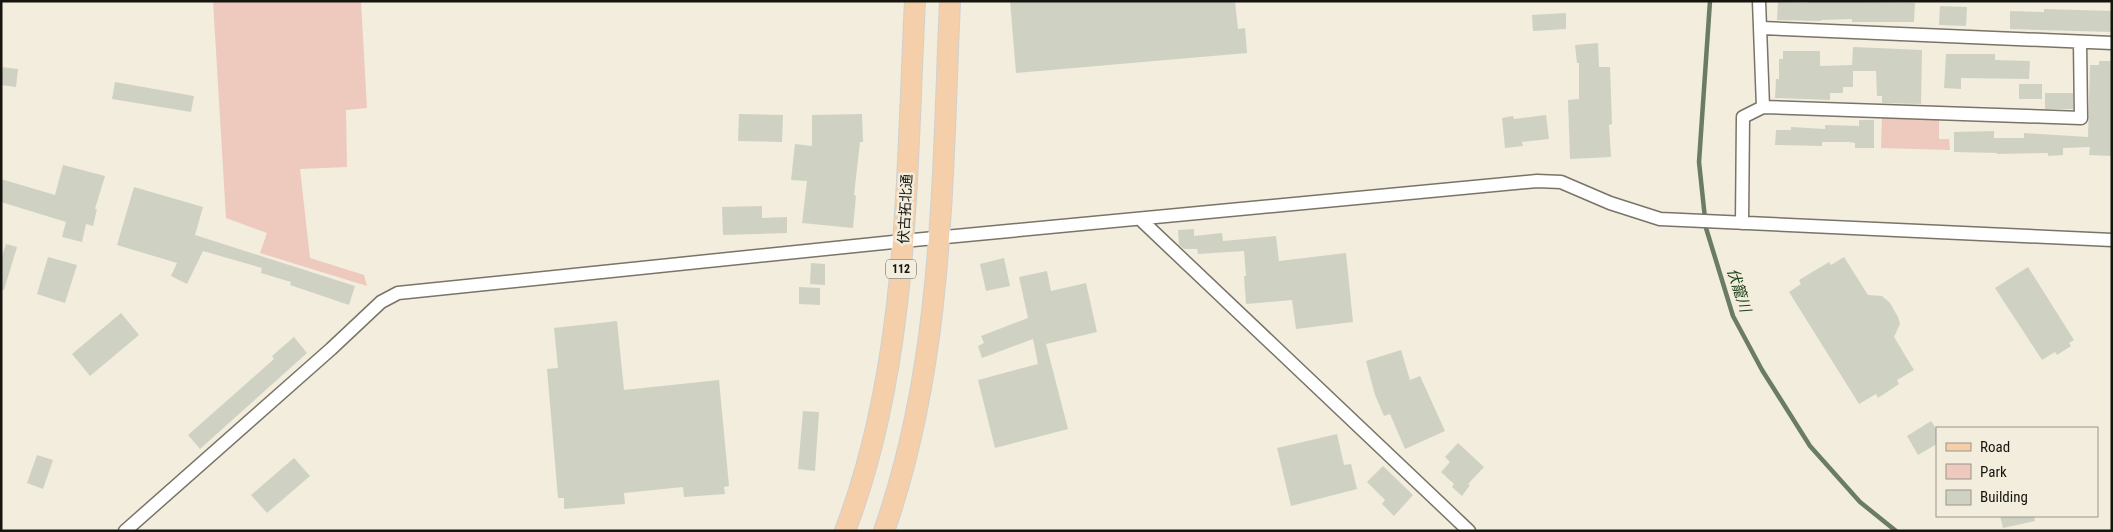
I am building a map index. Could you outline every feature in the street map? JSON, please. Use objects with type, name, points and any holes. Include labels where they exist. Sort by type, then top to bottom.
[{"type":"main road","name":"伏古拓北通","points":[[845,531],[866,463],[881,400],[894,329],[903,241],[915,1]]},
{"type":"main road","name":"112","points":[[884,531],[909,447],[923,383],[934,309],[940,238],[950,1]]},
{"type":"street","points":[[1759,1],[1763,107]]},
{"type":"street","points":[[1761,28],[2112,43]]},
{"type":"street","points":[[1737,223],[1743,117],[1763,107],[2081,118],[2080,42]]},
{"type":"street","points":[[125,531],[331,349],[381,302],[398,293],[903,241],[1537,181],[1562,182],[1610,203],[1660,219],[2112,240]]},
{"type":"street","points":[[1140,219],[1468,531]]},
{"type":"green space","points":[[213,1],[361,1],[367,108],[346,110],[347,167],[300,169],[310,258],[364,275],[367,286],[260,253],[267,233],[226,218]]},
{"type":"green space","points":[[1882,117],[1939,119],[1939,139],[1949,139],[1950,150],[1881,148]]},
{"type":"building","points":[[1010,1],[1235,1],[1238,29],[1245,28],[1247,53],[1016,73]]},
{"type":"building","points":[[1808,1],[1915,3],[1914,22],[1852,22],[1852,19],[1821,21],[1777,20],[1778,2],[1808,3]]},
{"type":"building","points":[[1940,6],[1967,7],[1966,26],[1939,25]]},
{"type":"building","points":[[2044,9],[2112,11],[2112,32],[2010,29],[2010,11],[2044,12]]},
{"type":"building","points":[[1566,13],[1566,29],[1533,31],[1532,15]]},
{"type":"building","points":[[1598,43],[1599,67],[1610,67],[1612,124],[1609,125],[1611,157],[1570,159],[1568,100],[1579,99],[1579,63],[1577,63],[1575,45]]},
{"type":"building","points":[[1853,47],[1922,50],[1921,104],[1882,103],[1882,96],[1877,96],[1876,71],[1853,71],[1853,87],[1843,87],[1843,93],[1830,93],[1830,100],[1775,98],[1776,79],[1779,79],[1779,59],[1783,59],[1783,51],[1820,51],[1820,66],[1852,65]]},
{"type":"building","points":[[1946,54],[1995,54],[1995,60],[2030,61],[2029,79],[1961,78],[1961,89],[1944,88]]},
{"type":"building","points":[[2099,61],[2112,61],[2112,156],[2089,155],[2090,147],[2063,148],[2063,155],[2048,156],[2048,153],[1997,154],[1954,152],[1954,132],[1994,131],[1994,138],[2024,138],[2024,133],[2088,137],[2090,65],[2099,65]]},
{"type":"building","points":[[1,67],[18,69],[16,87],[1,85]]},
{"type":"building","points":[[115,82],[194,96],[191,112],[112,99]]},
{"type":"building","points":[[2019,84],[2042,84],[2042,99],[2019,99]]},
{"type":"building","points":[[2045,93],[2073,93],[2073,109],[2045,109]]},
{"type":"building","points":[[739,114],[783,115],[782,142],[738,141]]},
{"type":"building","points":[[862,114],[863,142],[860,142],[854,195],[856,196],[853,228],[802,223],[807,181],[791,180],[795,144],[812,146],[812,115]]},
{"type":"building","points":[[1546,115],[1549,139],[1522,142],[1523,146],[1505,148],[1502,118],[1513,116],[1514,119]]},
{"type":"building","points":[[1859,120],[1874,120],[1874,148],[1855,148],[1855,143],[1850,142],[1822,142],[1822,146],[1775,145],[1776,130],[1791,130],[1791,127],[1825,129],[1825,125],[1859,126]]},
{"type":"building","points":[[63,165],[105,176],[95,209],[97,209],[93,226],[86,224],[82,242],[62,237],[66,222],[1,202],[1,179],[55,195]]},
{"type":"building","points":[[134,187],[203,207],[195,235],[355,286],[349,305],[290,285],[291,282],[261,273],[262,268],[203,251],[187,284],[171,276],[177,263],[117,245]]},
{"type":"building","points":[[762,206],[762,218],[787,217],[787,233],[723,235],[722,207]]},
{"type":"building","points":[[1194,229],[1194,236],[1222,233],[1223,241],[1276,236],[1279,261],[1346,253],[1353,322],[1296,329],[1292,300],[1246,304],[1244,251],[1198,254],[1197,249],[1184,249],[1179,245],[1178,230]]},
{"type":"building","points":[[6,244],[17,247],[4,290],[1,289],[1,259]]},
{"type":"building","points":[[48,257],[77,265],[65,303],[37,294]]},
{"type":"building","points":[[1844,257],[1868,295],[1882,296],[1890,303],[1900,324],[1894,337],[1914,370],[1897,380],[1899,384],[1878,398],[1876,394],[1859,404],[1789,292],[1801,284],[1799,280],[1829,262],[1831,265]]},
{"type":"building","points":[[1004,258],[1010,286],[986,291],[980,264]]},
{"type":"building","points":[[811,263],[825,264],[825,285],[810,284]]},
{"type":"building","points":[[2028,267],[2074,340],[2069,343],[2071,346],[2057,355],[2055,352],[2042,360],[1995,288]]},
{"type":"building","points":[[1047,271],[1051,291],[1086,283],[1097,332],[1046,344],[1068,429],[995,448],[978,380],[1038,364],[1033,339],[982,358],[978,346],[984,343],[981,336],[1028,318],[1019,277]]},
{"type":"building","points":[[799,287],[820,288],[820,305],[799,304]]},
{"type":"building","points":[[121,313],[139,335],[90,376],[72,354]]},
{"type":"building","points":[[617,321],[624,390],[719,380],[729,486],[724,487],[725,494],[684,497],[683,487],[624,493],[625,504],[564,509],[564,498],[558,498],[547,369],[558,368],[554,328]]},
{"type":"building","points":[[294,337],[307,353],[200,449],[188,435],[274,359],[272,356]]},
{"type":"building","points":[[1401,350],[1410,380],[1420,376],[1445,431],[1405,449],[1390,414],[1384,416],[1375,395],[1366,361]]},
{"type":"building","points":[[803,411],[819,412],[815,471],[798,469]]},
{"type":"building","points":[[1931,421],[1936,428],[1936,445],[1918,455],[1907,436]]},
{"type":"building","points":[[1337,434],[1344,465],[1351,464],[1357,489],[1291,506],[1277,448]]},
{"type":"building","points":[[1458,443],[1484,467],[1468,484],[1470,485],[1462,496],[1452,487],[1454,484],[1441,472],[1450,462],[1445,457]]},
{"type":"building","points":[[37,455],[53,460],[43,489],[27,483]]},
{"type":"building","points":[[294,458],[310,476],[267,513],[251,495]]},
{"type":"building","points":[[1383,466],[1413,495],[1394,516],[1382,504],[1385,500],[1367,482]]},
{"type":"building","points":[[2000,517],[2034,517],[2035,521],[2003,528]]},
{"type":"waterway","name":"伏籠川","points":[[1710,1],[1699,162],[1706,228],[1733,316],[1762,370],[1810,446],[1860,502],[1896,531]]}]
